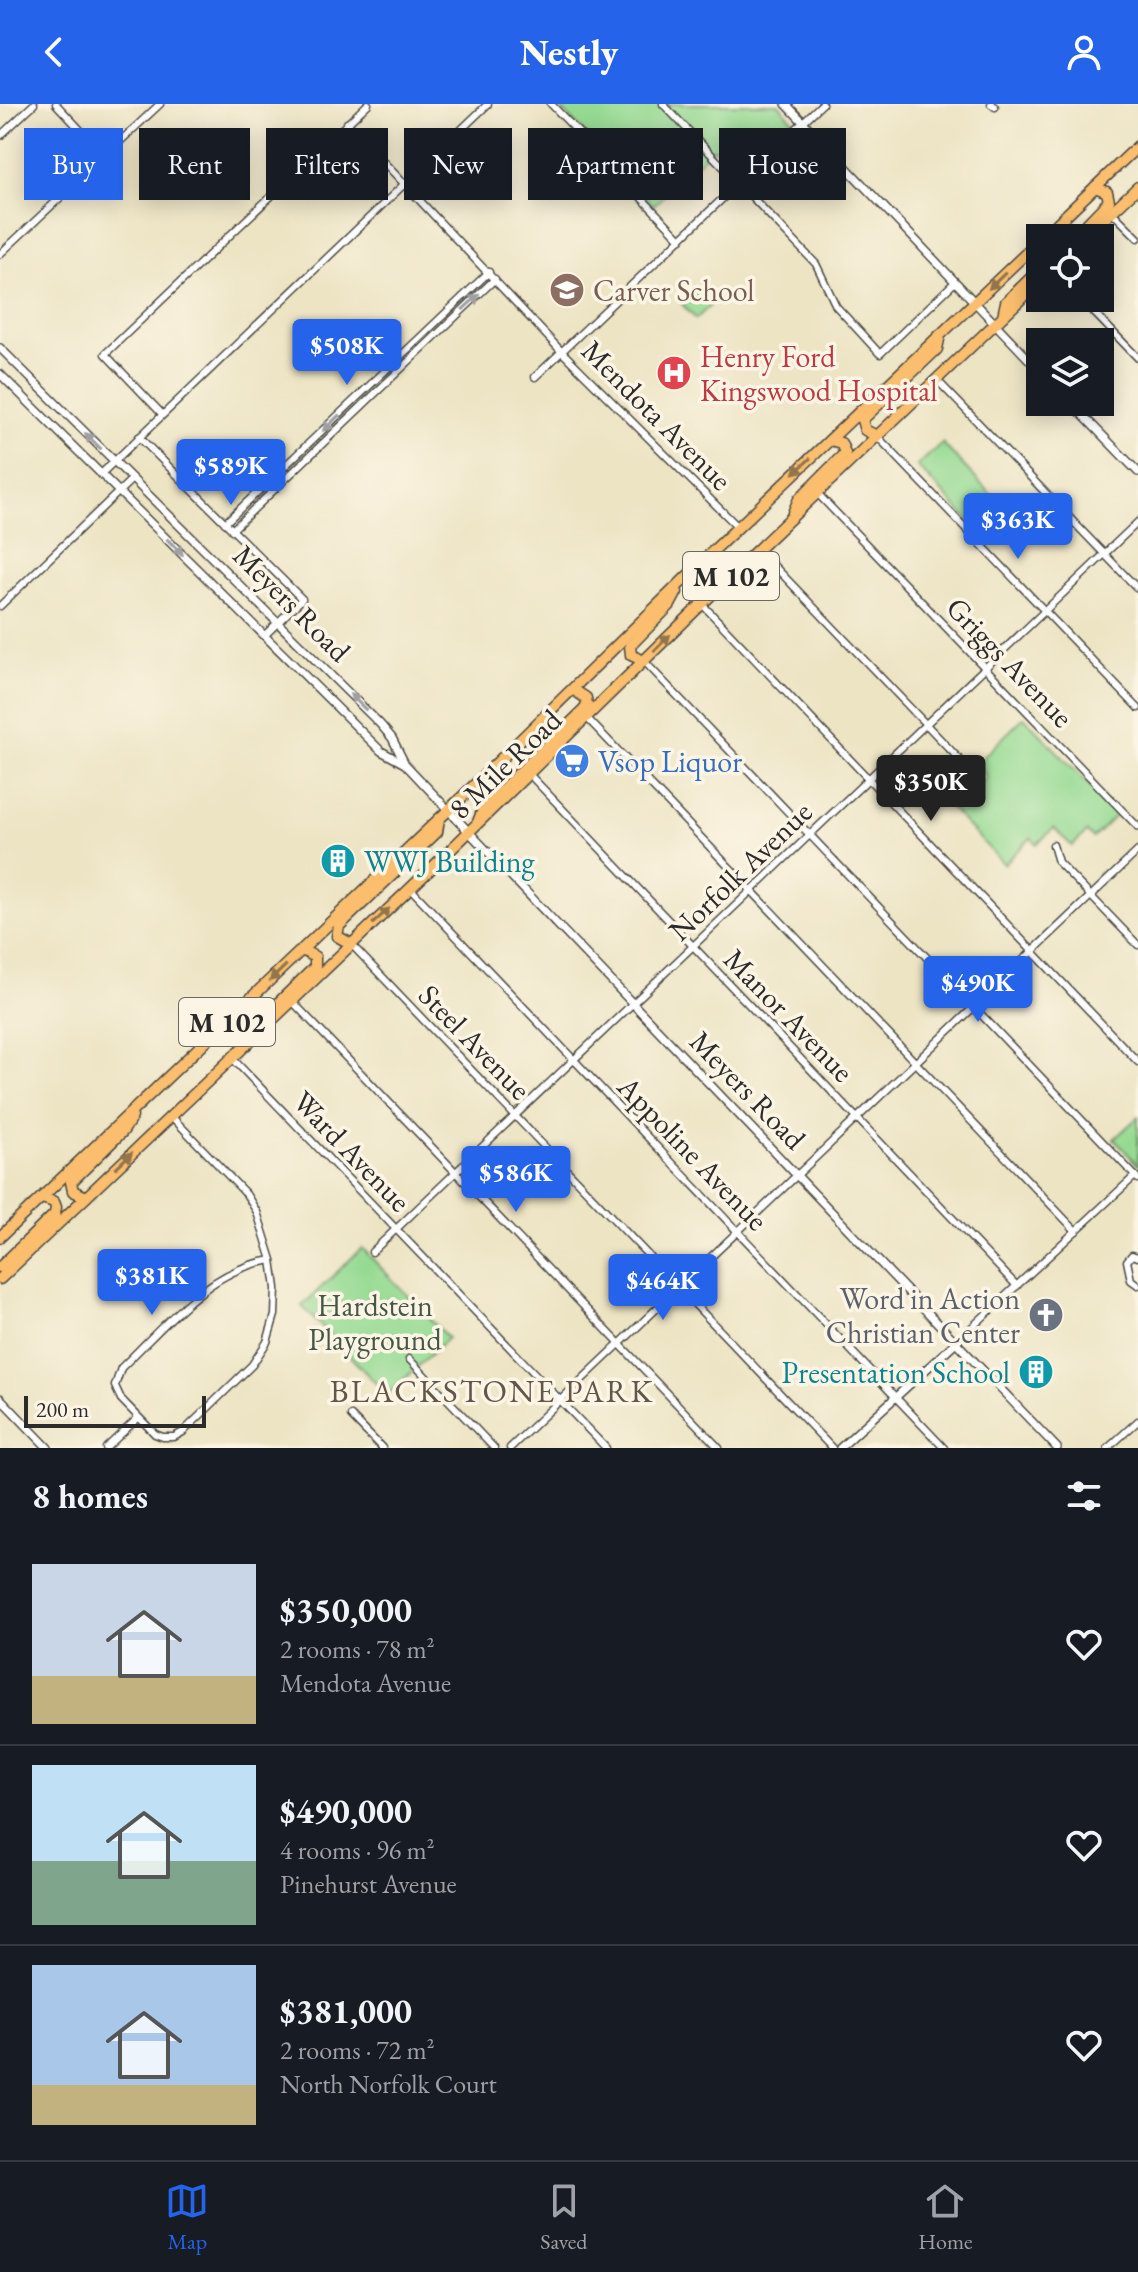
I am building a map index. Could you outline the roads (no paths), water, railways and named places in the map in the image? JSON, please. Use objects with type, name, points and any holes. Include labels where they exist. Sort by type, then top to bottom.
[{"type":"highway","name":"M 102","points":[[1057,224],[1138,146]]},
{"type":"highway","points":[[1087,224],[1109,201],[1108,193],[1095,187]]},
{"type":"highway","points":[[1099,224],[1138,187]]},
{"type":"highway","name":"M 102","points":[[975,302],[1026,253]]},
{"type":"highway","points":[[999,320],[1006,302],[1026,283]]},
{"type":"highway","name":"8 Mile Road","points":[[0,1279],[1026,294]]},
{"type":"highway","name":"8 Mile Road","points":[[0,1237],[449,810],[738,527],[975,302]]},
{"type":"highway","points":[[877,436],[865,430],[862,420],[937,349],[940,335]]},
{"type":"highway","points":[[791,518],[799,499],[845,453],[841,443],[830,440]]},
{"type":"highway","points":[[644,661],[631,655],[630,646],[670,605],[684,580]]},
{"type":"highway","points":[[477,824],[484,807],[584,710],[586,698],[574,690]]},
{"type":"highway","points":[[351,944],[337,936],[339,926],[437,832],[439,819]]},
{"type":"highway","points":[[261,1030],[272,1009],[315,967],[315,957],[302,950]]},
{"type":"highway","points":[[86,1197],[73,1191],[71,1182],[123,1131],[139,1105]]},
{"type":"highway","points":[[0,1267],[55,1214],[54,1202],[42,1198]]},
{"type":"street","points":[[0,136],[34,104]]},
{"type":"street","points":[[56,104],[79,128]]},
{"type":"street","points":[[123,139],[160,104]]},
{"type":"street","points":[[162,414],[105,354],[368,104]]},
{"type":"street","points":[[463,128],[488,104]]},
{"type":"street","points":[[551,104],[681,239]]},
{"type":"street","points":[[663,104],[719,163]]},
{"type":"street","points":[[786,104],[955,282],[999,320],[1026,354]]},
{"type":"street","points":[[798,128],[822,104]]},
{"type":"street","name":"Mendota Avenue","points":[[347,123],[404,183]]},
{"type":"street","points":[[101,474],[404,185]]},
{"type":"street","points":[[0,254],[58,200]]},
{"type":"street","name":"Mendota Avenue","points":[[420,200],[562,352],[738,527]]},
{"type":"street","points":[[535,377],[722,200]]},
{"type":"street","points":[[754,200],[819,268],[836,306],[880,354],[955,282]]},
{"type":"street","points":[[1112,212],[1138,238]]},
{"type":"street","points":[[225,523],[489,272]]},
{"type":"street","points":[[232,530],[495,279]]},
{"type":"street","points":[[1094,312],[1138,358]]},
{"type":"street","points":[[435,324],[441,330]]},
{"type":"street","name":"Meyers Road","points":[[0,348],[380,724],[392,738],[405,764],[1057,1448]]},
{"type":"street","points":[[392,364],[399,371]]},
{"type":"street","name":"Meyers Road","points":[[0,374],[381,751],[405,764]]},
{"type":"street","points":[[937,380],[1138,589]]},
{"type":"street","points":[[350,404],[357,411]]},
{"type":"street","points":[[1084,416],[1138,472]]},
{"type":"street","points":[[877,436],[1138,708]]},
{"type":"street","points":[[139,437],[302,599],[264,636]]},
{"type":"street","points":[[0,606],[132,479]]},
{"type":"street","points":[[271,480],[278,487]]},
{"type":"street","name":"Griggs Avenue","points":[[817,493],[1138,827]]},
{"type":"street","name":"Norfolk Avenue","points":[[372,1252],[1138,522]]},
{"type":"street","points":[[758,549],[963,763],[968,778]]},
{"type":"street","points":[[702,604],[1138,1062]]},
{"type":"street","points":[[644,661],[1137,1177],[840,1448]]},
{"type":"street","points":[[587,718],[1076,1231]]},
{"type":"street","name":"Manor Avenue","points":[[529,774],[1017,1286]]},
{"type":"street","points":[[1053,845],[1058,862],[1138,945]]},
{"type":"street","points":[[510,1448],[1138,851]]},
{"type":"street","name":"Appoline Avenue","points":[[410,888],[944,1448]]},
{"type":"street","name":"Steel Avenue","points":[[351,944],[832,1448]]},
{"type":"street","points":[[292,1001],[719,1448]]},
{"type":"street","name":"Ward Avenue","points":[[232,1057],[606,1448]]},
{"type":"street","points":[[171,1116],[252,1202],[272,1260],[276,1288],[275,1315],[267,1342],[252,1365],[178,1435],[168,1438],[158,1436],[117,1392],[116,1380],[121,1368],[213,1283],[239,1268],[272,1260]]},
{"type":"street","points":[[1138,1257],[1132,1255],[1127,1261],[1131,1280],[1138,1285]]},
{"type":"street","points":[[409,1359],[494,1448]]},
{"type":"street","points":[[0,1398],[48,1448]]},
{"type":"street","points":[[351,1416],[382,1448]]},
{"type":"street","points":[[106,1448],[138,1418]]},
{"type":"street","points":[[1108,1448],[1138,1421]]},
{"type":"place","name":"Carver School","points":[[567,290]]},
{"type":"place","name":"Henry Ford Kingswood Hospital","points":[[674,373]]},
{"type":"place","name":"Vsop Liquor","points":[[572,761]]},
{"type":"place","name":"WWJ Building","points":[[338,861]]},
{"type":"place","name":"Word in Action Christian Center","points":[[1046,1315]]},
{"type":"place","name":"Presentation School","points":[[1036,1372]]},
{"type":"district","name":"BLACKSTONE PARK","points":[[492,1391]]},
{"type":"park label","name":"Hardstein Playground","points":[[375,1322]]}]
